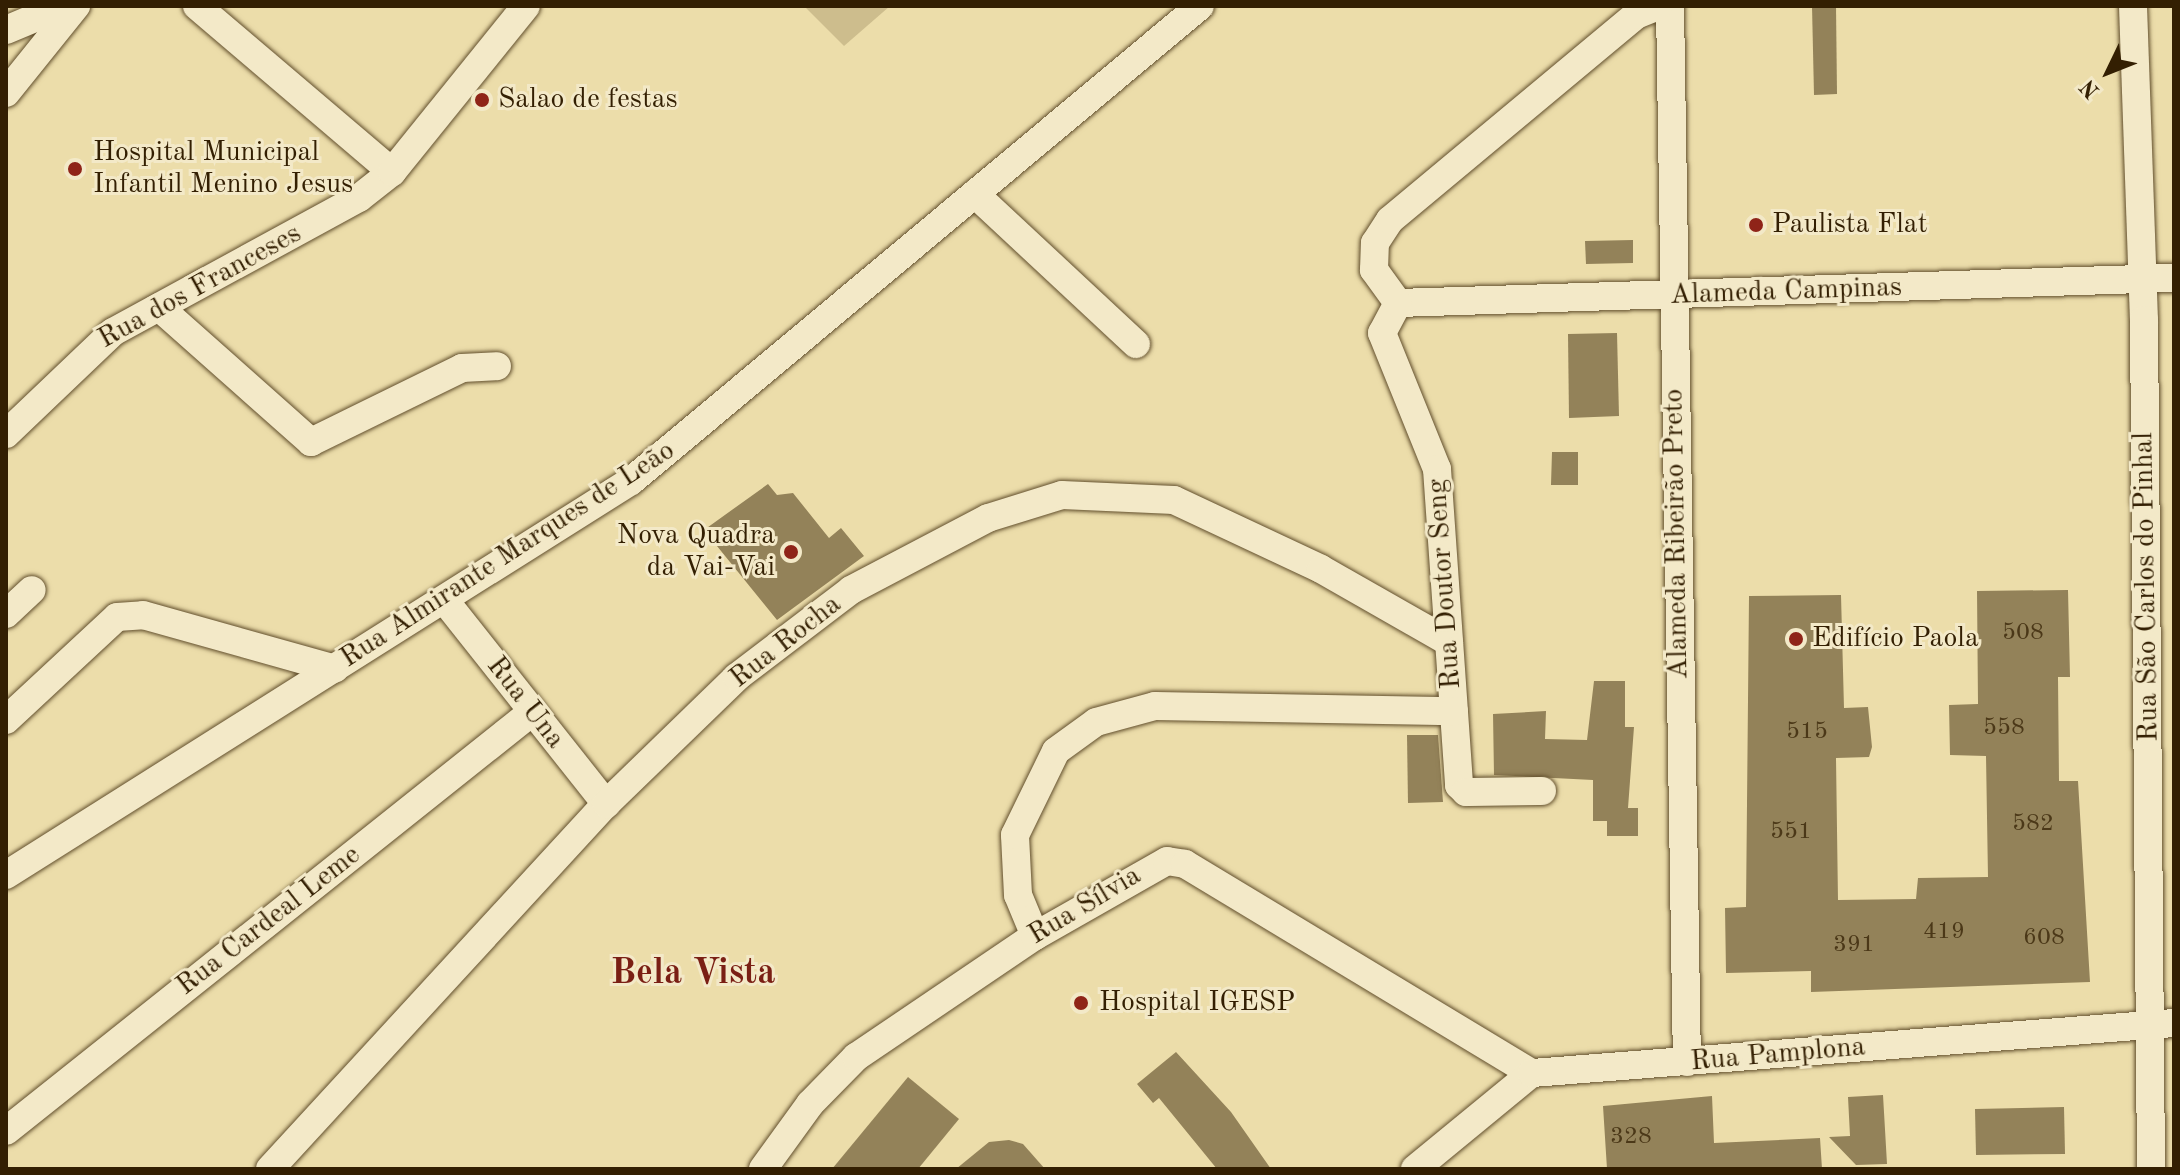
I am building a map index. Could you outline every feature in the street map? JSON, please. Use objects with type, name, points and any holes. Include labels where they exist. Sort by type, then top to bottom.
[{"type":"street","points":[[6,30],[63,6]]},
{"type":"street","points":[[6,93],[76,6]]},
{"type":"street","points":[[197,6],[392,172]]},
{"type":"street","name":"Rua dos Franceses","points":[[6,434],[82,354],[359,198],[392,172],[526,6]]},
{"type":"street","name":"Rua Almirante Marques de Leão","points":[[6,875],[446,602],[641,473],[1200,6]]},
{"type":"street","points":[[1398,303],[1374,270],[1375,243],[1390,220],[1636,15],[1658,6]]},
{"type":"street","name":"Alameda Ribeirão Preto","points":[[1670,6],[1687,1062]]},
{"type":"street","name":"Rua São Carlos do Pinhal","points":[[2133,6],[2162,1024],[2151,1169]]},
{"type":"street","points":[[975,194],[1136,344]]},
{"type":"street","name":"Alameda Campinas","points":[[1398,303],[1673,297],[2174,278]]},
{"type":"street","name":"Rua Doutor Seng","points":[[1035,936],[1018,895],[1015,835],[1056,751],[1096,722],[1155,706],[1454,711],[1437,469],[1385,352],[1382,333],[1398,303]]},
{"type":"street","points":[[160,308],[311,442],[462,368],[497,366]]},
{"type":"street","name":"Rua Rocha","points":[[270,1169],[606,804],[737,677],[851,590],[975,524],[1062,495],[1174,500],[1321,569],[1449,642]]},
{"type":"street","points":[[6,614],[32,590]]},
{"type":"street","name":"Rua Una","points":[[446,602],[606,804]]},
{"type":"street","points":[[6,720],[117,617],[143,615],[335,669]]},
{"type":"street","points":[[1454,711],[1463,790],[1542,791]]},
{"type":"street","name":"Rua Cardeal Leme","points":[[6,1131],[532,712]]},
{"type":"street","name":"Rua Sílvia","points":[[763,1169],[810,1104],[856,1057],[1035,936],[1144,868],[1185,864],[1532,1073]]},
{"type":"street","name":"Rua Pamplona","points":[[1532,1073],[2162,1024]]},
{"type":"street","points":[[1415,1169],[1532,1073]]},
{"type":"shaded area","points":[[804,6],[890,6],[844,46]]},
{"type":"building","points":[[1812,6],[1836,6],[1837,94],[1814,95]]},
{"type":"building","points":[[1633,240],[1633,263],[1586,264],[1585,241]]},
{"type":"building","points":[[1617,333],[1619,416],[1569,418],[1568,334]]},
{"type":"building","points":[[1552,452],[1578,452],[1578,485],[1551,485]]},
{"type":"building","name":"Nova Quadra da Vai-Vai","points":[[768,484],[777,495],[793,493],[829,538],[841,528],[864,556],[777,620],[704,530]]},
{"type":"building","points":[[2068,590],[2070,677],[2058,677],[2059,781],[2078,781],[2090,982],[1811,992],[1811,971],[1726,973],[1725,908],[1746,907],[1749,596],[1841,595],[1844,708],[1868,707],[1872,747],[1869,757],[1836,758],[1838,900],[1916,899],[1918,878],[1988,877],[1986,756],[1950,755],[1949,705],[1978,704],[1977,591]]},
{"type":"building","points":[[1594,681],[1625,681],[1625,727],[1634,727],[1628,808],[1638,808],[1638,836],[1607,836],[1607,821],[1593,821],[1593,780],[1494,775],[1493,714],[1546,711],[1545,739],[1587,740]]},
{"type":"building","points":[[1407,735],[1438,735],[1443,802],[1408,803]]},
{"type":"building","points":[[1176,1052],[1231,1112],[1271,1169],[1217,1169],[1159,1098],[1153,1103],[1137,1084]]},
{"type":"building","points":[[908,1077],[959,1119],[918,1169],[832,1169]]},
{"type":"building","points":[[1883,1095],[1887,1164],[1856,1165],[1829,1137],[1850,1136],[1848,1097]]},
{"type":"building","points":[[1712,1096],[1714,1143],[1820,1138],[1822,1169],[1607,1169],[1603,1106]]},
{"type":"building","points":[[2064,1107],[2065,1154],[1976,1155],[1975,1109]]},
{"type":"building","points":[[1009,1140],[1023,1144],[1045,1169],[956,1169],[989,1142]]},
{"type":"place","name":"Salao de festas","points":[[482,100]]},
{"type":"place","name":"Hospital Municipal Infantil Menino Jesus","points":[[75,169]]},
{"type":"place","name":"Paulista Flat","points":[[1756,225]]},
{"type":"place","name":"Nova Quadra da Vai-Vai","points":[[791,552]]},
{"type":"place","name":"Edifício Paola","points":[[1796,639]]},
{"type":"place","name":"Hospital IGESP","points":[[1081,1003]]},
{"type":"district","name":"Bela Vista","points":[[693,975]]}]
